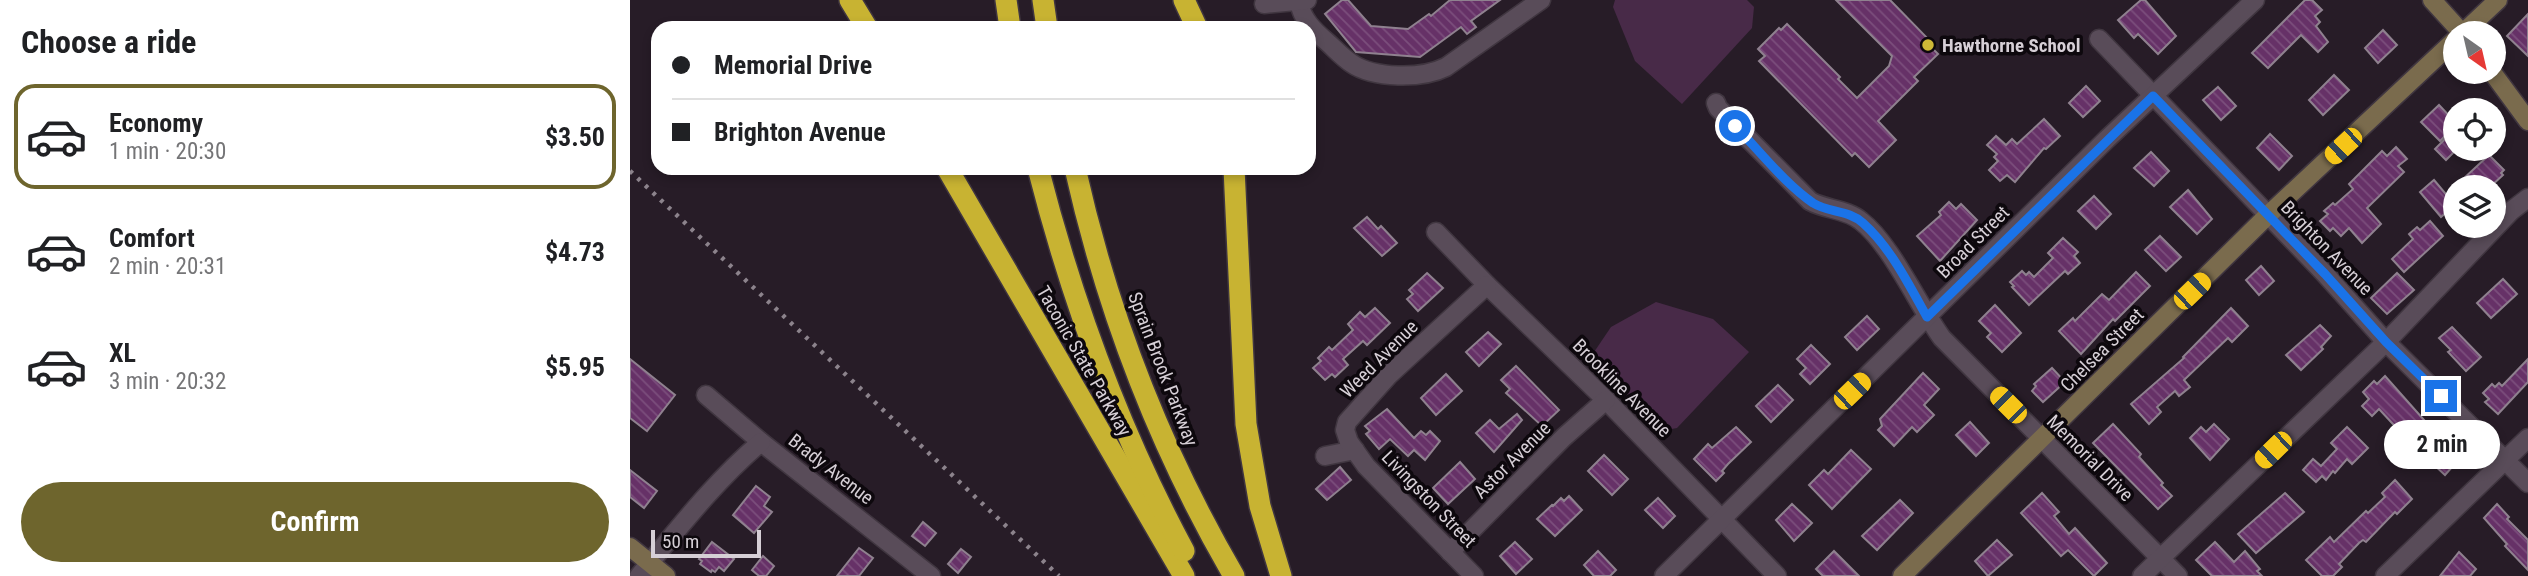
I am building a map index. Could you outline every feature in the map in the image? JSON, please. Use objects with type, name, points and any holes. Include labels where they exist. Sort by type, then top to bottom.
[{"type":"highway","points":[[850,0],[863,21]]},
{"type":"highway","points":[[1006,0],[1009,21]]},
{"type":"highway","points":[[1043,0],[1046,21]]},
{"type":"highway","points":[[1184,0],[1193,21]]},
{"type":"highway","name":"Taconic State Parkway","points":[[951,175],[1184,576]]},
{"type":"highway","points":[[1040,175],[1078,304],[1116,408],[1160,505],[1199,576]]},
{"type":"highway","name":"Sprain Brook Parkway","points":[[1077,175],[1105,281],[1141,384],[1185,484],[1234,576]]},
{"type":"highway","points":[[1234,175],[1246,424],[1260,506],[1281,576]]},
{"type":"street","points":[[1316,32],[1352,64],[1364,70],[1420,76],[1446,67],[1541,0]]},
{"type":"street","name":"Broad Street","points":[[1664,576],[2153,96],[2255,0]]},
{"type":"street","points":[[2432,0],[2451,21]]},
{"type":"street","points":[[2475,21],[2498,0]]},
{"type":"street","points":[[1264,4],[1303,1],[1301,14],[1306,21]]},
{"type":"street","name":"Brighton Avenue","points":[[2099,39],[2325,274],[2386,342],[2528,483]]},
{"type":"street","name":"Chelsea Street","points":[[1902,576],[2267,216],[2443,51]]},
{"type":"street","points":[[2501,84],[2528,121]]},
{"type":"street","name":"Memorial Drive","points":[[1716,103],[1735,126],[1811,201],[1861,220],[1900,270],[1942,338],[2178,576]]},
{"type":"street","points":[[2142,576],[2386,342],[2511,211],[2528,198]]},
{"type":"street","name":"Brookline Avenue","points":[[1436,232],[1606,400],[1777,576]]},
{"type":"street","name":"Weed Avenue","points":[[1355,450],[1345,430],[1347,422],[1389,374],[1487,285]]},
{"type":"street","name":"Brady Avenue","points":[[706,395],[761,442],[931,576]]},
{"type":"street","name":"Astor Avenue","points":[[1450,552],[1564,437],[1606,400]]},
{"type":"street","points":[[2385,576],[2528,438]]},
{"type":"street","points":[[645,570],[710,491],[761,442]]},
{"type":"street","points":[[1325,456],[1355,450]]},
{"type":"street","name":"Livingston Street","points":[[1355,450],[1366,466],[1474,576]]},
{"type":"street","points":[[630,547],[645,570],[666,576]]},
{"type":"shaded area","points":[[1615,0],[1747,0],[1754,7],[1752,28],[1682,104],[1635,61],[1613,7]]},
{"type":"shaded area","points":[[1656,302],[1713,319],[1749,352],[1677,428],[1661,431],[1588,361],[1611,327]]},
{"type":"building","points":[[1342,0],[1348,0],[1371,26],[1408,29],[1429,14],[1431,16],[1450,0],[1500,0],[1471,21],[1476,27],[1467,34],[1461,27],[1420,57],[1356,52],[1325,14]]},
{"type":"building","points":[[1836,0],[1890,0],[1935,46],[1933,49],[1938,54],[1914,77],[1918,81],[1878,121],[1896,140],[1869,167],[1855,153],[1852,156],[1759,61],[1765,56],[1758,49],[1779,28],[1781,30],[1787,24],[1857,98],[1889,66],[1892,56]]},
{"type":"building","points":[[2141,0],[2145,0],[2176,36],[2158,54],[2138,34],[2134,38],[2118,20]]},
{"type":"building","points":[[2305,0],[2312,0],[2322,10],[2315,16],[2320,22],[2316,26],[2328,42],[2318,52],[2301,35],[2268,68],[2252,53]]},
{"type":"building","points":[[2528,14],[2528,56],[2507,36]]},
{"type":"building","points":[[2383,30],[2397,45],[2378,63],[2365,48]]},
{"type":"building","points":[[2334,75],[2349,90],[2323,115],[2309,100]]},
{"type":"building","points":[[2086,86],[2100,101],[2083,117],[2069,103]]},
{"type":"building","points":[[2218,87],[2236,106],[2221,120],[2203,100]]},
{"type":"building","points":[[2439,105],[2443,109],[2443,138],[2440,141],[2421,122]]},
{"type":"building","points":[[2044,119],[2060,136],[2044,148],[2015,182],[2007,175],[2000,181],[1989,170],[1998,161],[1994,157],[1997,154],[1987,145],[1996,136],[2006,145],[2012,139],[2017,144]]},
{"type":"building","points":[[2270,134],[2292,156],[2279,170],[2257,148]]},
{"type":"building","points":[[2443,141],[2443,157],[2435,149]]},
{"type":"building","points":[[2396,147],[2407,159],[2398,166],[2404,172],[2367,208],[2381,224],[2362,243],[2349,228],[2341,236],[2333,228],[2330,231],[2320,221],[2328,214],[2324,211],[2353,189],[2349,184],[2382,151],[2387,156]]},
{"type":"building","points":[[2151,152],[2169,171],[2154,186],[2134,168]]},
{"type":"building","points":[[2483,161],[2495,161],[2504,170],[2501,173],[2503,175],[2467,175]]},
{"type":"building","points":[[2434,180],[2443,191],[2443,215],[2441,217],[2420,192]]},
{"type":"building","points":[[2188,190],[2212,219],[2197,234],[2170,207]]},
{"type":"building","points":[[2094,196],[2111,214],[2096,229],[2078,211]]},
{"type":"building","points":[[1949,202],[1956,209],[1961,204],[1977,220],[1940,261],[1917,236],[1941,215],[1939,212]]},
{"type":"building","points":[[1367,217],[1378,229],[1381,226],[1397,243],[1382,256],[1354,228]]},
{"type":"building","points":[[2430,221],[2443,236],[2404,272],[2392,259],[2413,239],[2409,234],[2417,227],[2420,230]]},
{"type":"building","points":[[2160,236],[2181,257],[2166,271],[2145,250]]},
{"type":"building","points":[[2063,238],[2078,252],[2074,256],[2080,263],[2068,274],[2065,271],[2029,305],[2010,282],[2022,271],[2026,275],[2029,272],[2034,277],[2053,258],[2048,253]]},
{"type":"building","points":[[2261,266],[2274,281],[2259,295],[2246,280]]},
{"type":"building","points":[[2136,272],[2150,286],[2115,321],[2113,319],[2081,354],[2059,331],[2073,318],[2075,321],[2102,294],[2109,300]]},
{"type":"building","points":[[1427,273],[1443,288],[1418,311],[1407,299],[1413,294],[1409,290]]},
{"type":"building","points":[[2397,273],[2414,290],[2387,314],[2371,298]]},
{"type":"building","points":[[2503,279],[2517,294],[2491,318],[2477,303]]},
{"type":"building","points":[[1995,305],[2021,333],[2002,352],[1987,337],[1991,333],[1979,321]]},
{"type":"building","points":[[1375,308],[1390,323],[1367,345],[1363,341],[1343,359],[1348,365],[1335,377],[1332,374],[1325,380],[1313,368],[1321,361],[1318,358],[1329,347],[1332,350],[1353,330],[1348,324],[1360,312],[1365,317]]},
{"type":"building","points":[[2231,308],[2248,326],[2232,342],[2228,338],[2184,380],[2190,387],[2179,396],[2175,391],[2157,407],[2161,412],[2149,424],[2131,404],[2184,358]]},
{"type":"building","points":[[1867,316],[1879,329],[1857,350],[1845,337]]},
{"type":"building","points":[[2320,325],[2331,336],[2321,347],[2323,349],[2301,370],[2286,355]]},
{"type":"building","points":[[2452,327],[2481,357],[2466,371],[2439,338]]},
{"type":"building","points":[[1488,332],[1501,344],[1479,366],[1466,352]]},
{"type":"building","points":[[1811,345],[1830,364],[1810,384],[1800,374],[1806,368],[1797,359]]},
{"type":"building","points":[[630,359],[675,395],[647,431],[630,418]]},
{"type":"building","points":[[2528,359],[2528,382],[2498,414],[2485,402],[2489,399],[2483,393],[2492,384],[2495,387],[2499,383],[2502,386]]},
{"type":"building","points":[[1516,366],[1559,410],[1542,426],[1506,393],[1510,389],[1501,380]]},
{"type":"building","points":[[2052,368],[2065,382],[2043,402],[2032,391],[2036,386],[2034,384]]},
{"type":"building","points":[[1923,373],[1939,389],[1924,405],[1934,415],[1917,432],[1912,427],[1894,446],[1878,430],[1882,426],[1880,419]]},
{"type":"building","points":[[1446,374],[1462,391],[1436,415],[1421,398]]},
{"type":"building","points":[[2385,376],[2424,420],[2405,437],[2379,409],[2372,416],[2362,406],[2369,399],[2363,392],[2374,381],[2377,384]]},
{"type":"building","points":[[1778,385],[1793,400],[1771,422],[1756,406]]},
{"type":"building","points":[[1387,409],[1414,438],[1421,431],[1426,435],[1430,431],[1440,441],[1425,460],[1414,450],[1408,456],[1390,439],[1379,449],[1366,434],[1370,431],[1365,426]]},
{"type":"building","points":[[1517,414],[1522,420],[1494,452],[1476,433],[1490,420],[1499,429]]},
{"type":"building","points":[[1970,422],[1989,443],[1976,456],[1956,435]]},
{"type":"building","points":[[2113,424],[2141,454],[2139,457],[2172,496],[2158,509],[2093,443]]},
{"type":"building","points":[[2214,424],[2229,439],[2210,460],[2190,438],[2201,427],[2206,432]]},
{"type":"building","points":[[1736,427],[1751,442],[1728,464],[1716,481],[1694,459],[1708,444],[1712,448]]},
{"type":"building","points":[[2347,427],[2368,448],[2352,464],[2347,459],[2326,480],[2322,476],[2316,482],[2303,470],[2313,459],[2321,466],[2337,449],[2331,443]]},
{"type":"building","points":[[2438,434],[2461,457],[2445,475],[2420,452]]},
{"type":"building","points":[[1851,450],[1871,469],[1832,509],[1809,485],[1824,470],[1828,474]]},
{"type":"building","points":[[1604,455],[1628,479],[1612,495],[1588,471]]},
{"type":"building","points":[[1460,462],[1475,479],[1448,504],[1433,488]]},
{"type":"building","points":[[1340,467],[1351,480],[1327,500],[1316,489]]},
{"type":"building","points":[[630,470],[657,491],[644,508],[630,497]]},
{"type":"building","points":[[2395,480],[2412,499],[2397,514],[2395,512],[2366,542],[2363,540],[2359,543],[2339,564],[2342,567],[2333,576],[2322,576],[2306,560],[2330,537],[2334,542],[2366,511],[2368,513],[2385,497],[2382,493]]},
{"type":"building","points":[[756,486],[770,497],[764,506],[772,512],[754,533],[733,515]]},
{"type":"building","points":[[2042,493],[2059,512],[2054,516],[2069,534],[2075,528],[2107,563],[2094,576],[2068,550],[2061,556],[2021,513]]},
{"type":"building","points":[[2285,493],[2304,512],[2256,553],[2238,534]]},
{"type":"building","points":[[1569,496],[1582,510],[1555,536],[1537,519],[1561,498],[1564,501]]},
{"type":"building","points":[[1658,498],[1675,516],[1663,528],[1645,510]]},
{"type":"building","points":[[1900,500],[1913,513],[1877,550],[1862,536]]},
{"type":"building","points":[[1792,504],[1812,523],[1794,541],[1776,520]]},
{"type":"building","points":[[2497,504],[2509,517],[2507,519],[2528,540],[2528,570],[2484,518]]},
{"type":"building","points":[[923,522],[936,533],[925,546],[912,536]]},
{"type":"building","points":[[1997,540],[2012,555],[1988,576],[1975,561]]},
{"type":"building","points":[[712,542],[734,559],[724,571],[719,567],[715,572],[711,572],[700,564],[702,561],[699,559]]},
{"type":"building","points":[[1515,542],[1532,559],[1516,574],[1500,556]]},
{"type":"building","points":[[2215,542],[2234,562],[2245,551],[2260,569],[2257,571],[2262,576],[2212,576],[2196,560]]},
{"type":"building","points":[[859,548],[873,558],[859,576],[837,576]]},
{"type":"building","points":[[961,549],[971,557],[958,573],[948,564]]},
{"type":"building","points":[[1598,551],[1616,570],[1610,576],[1594,576],[1584,565]]},
{"type":"building","points":[[1834,551],[1859,576],[1823,576],[1816,569]]},
{"type":"building","points":[[2459,552],[2476,569],[2470,576],[2440,576]]},
{"type":"building","points":[[763,556],[774,566],[766,576],[759,576],[752,570]]},
{"type":"railway","points":[[630,171],[1059,576]]},
{"type":"place","name":"Hawthorne School","points":[[1928,45]]},
{"type":"route","points":[[1735,126],[1811,201],[1861,220],[1900,270],[1927,317],[2153,96],[2325,274],[2386,342],[2441,396]]}]
